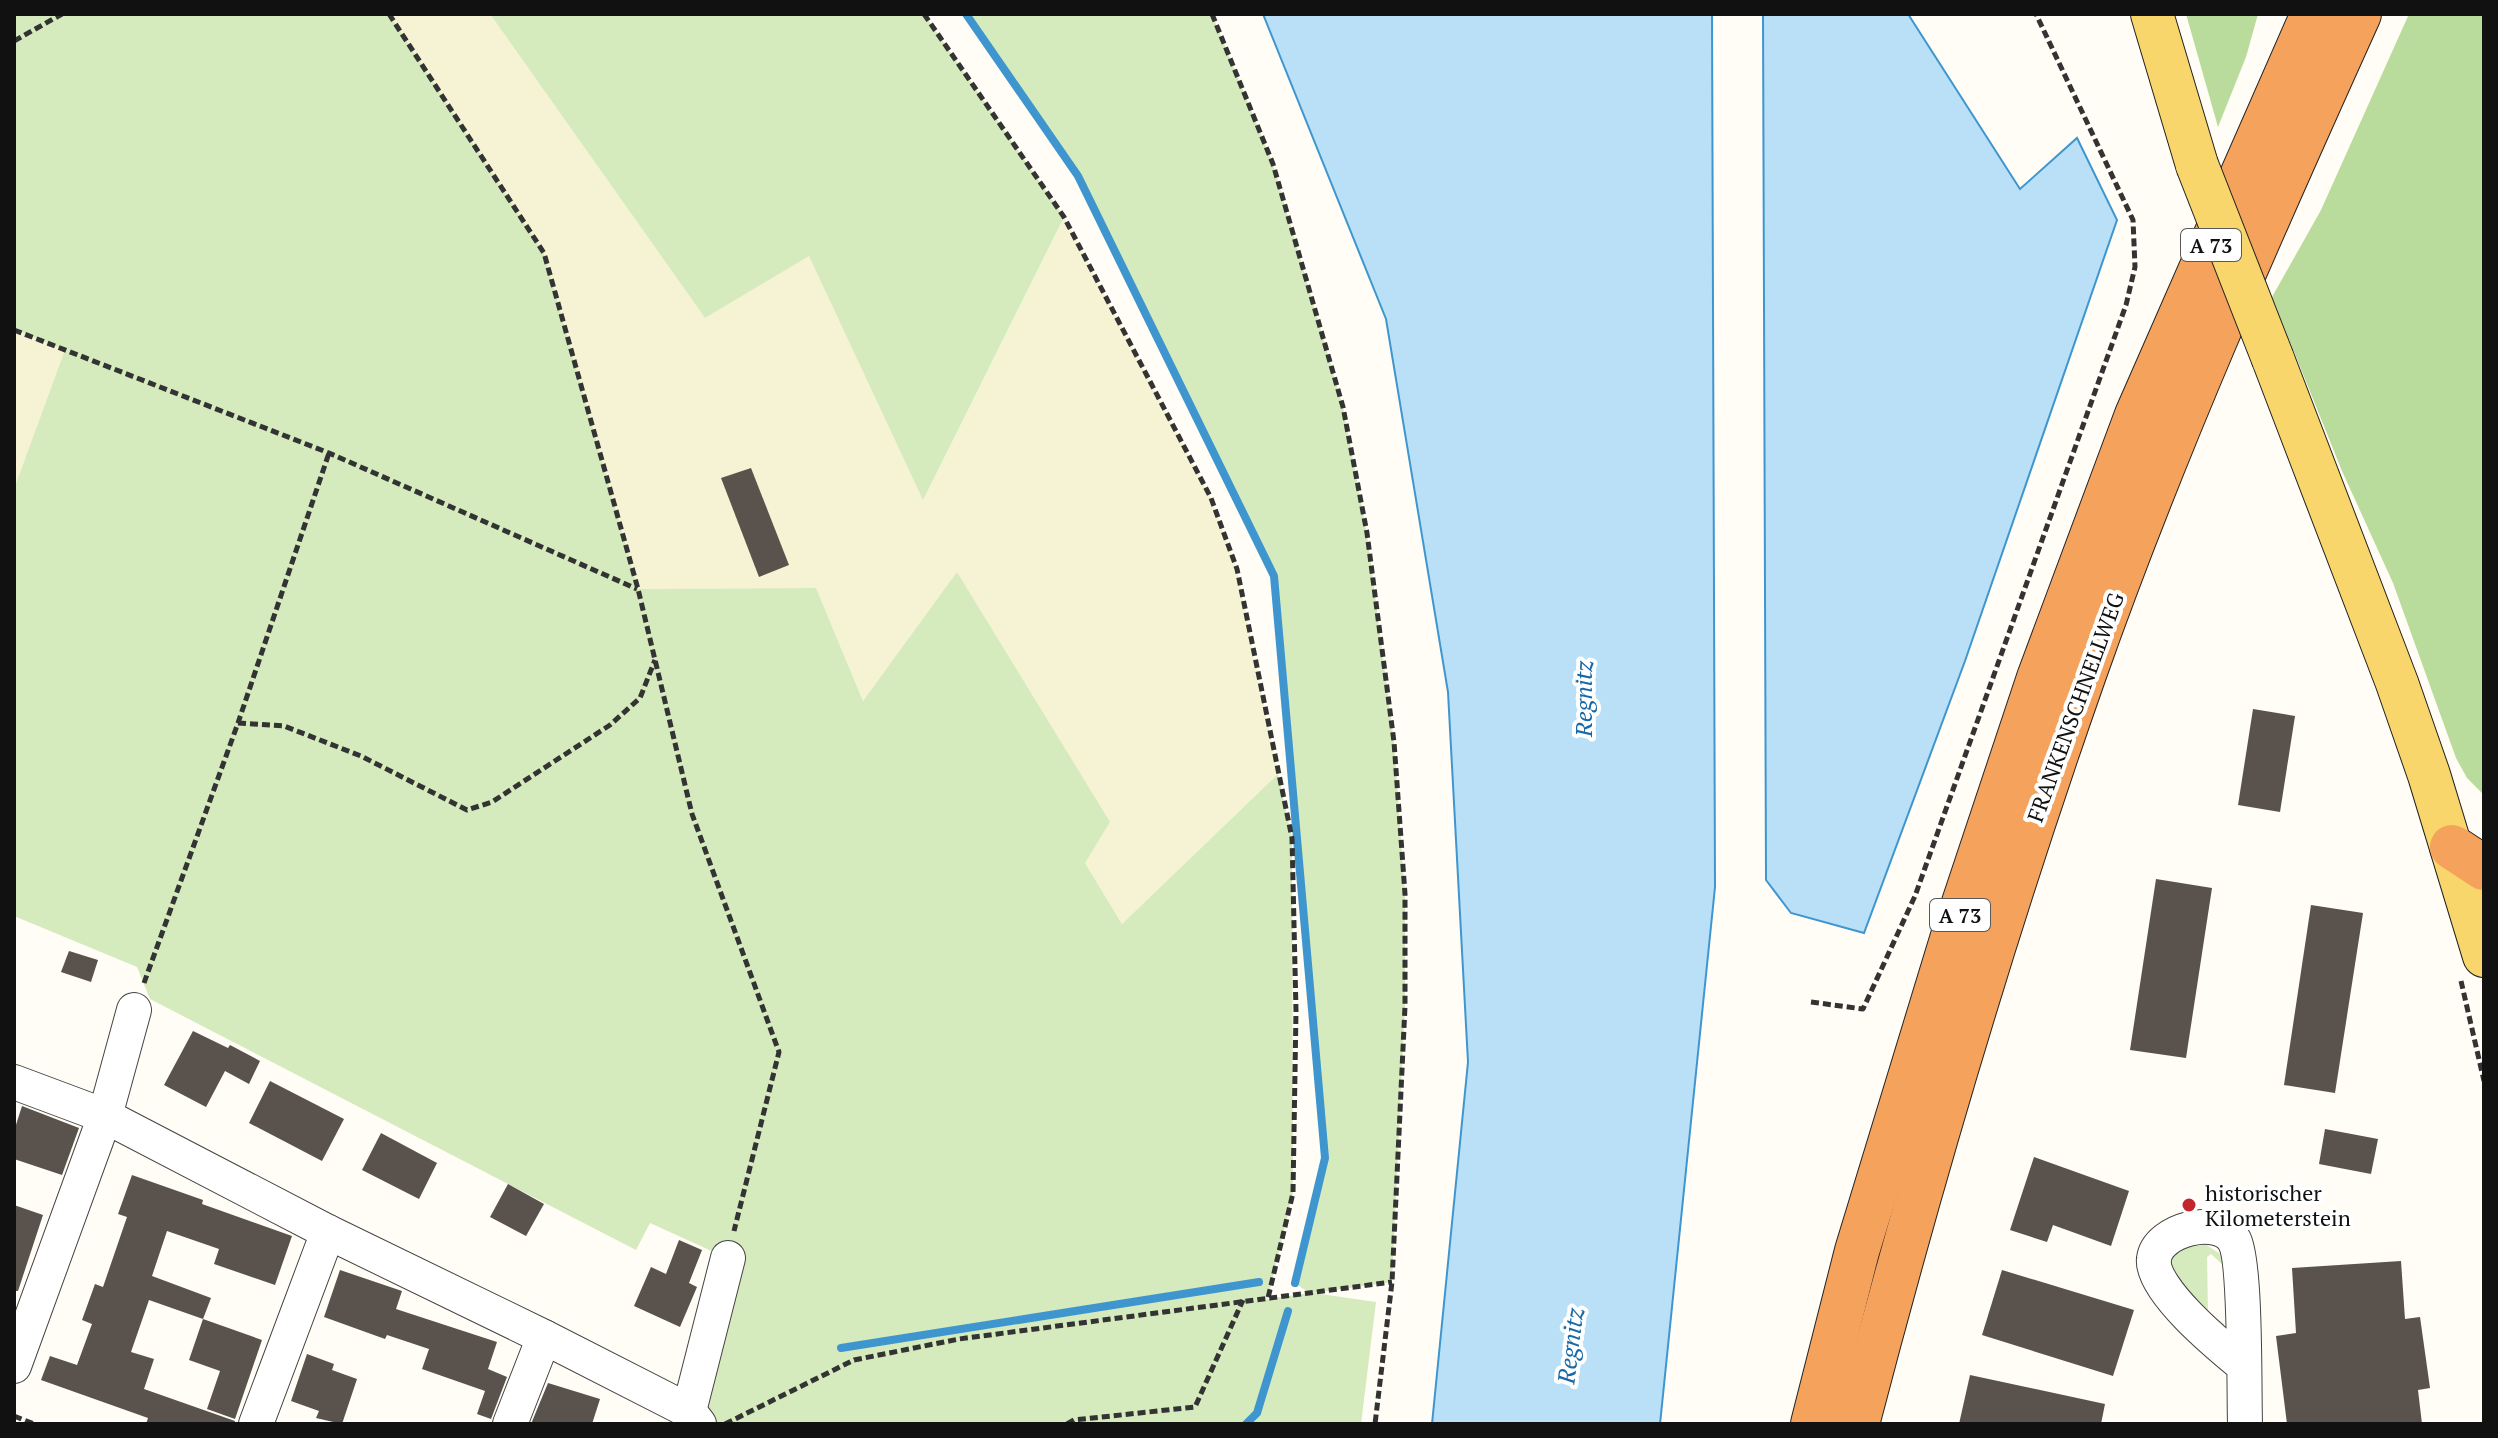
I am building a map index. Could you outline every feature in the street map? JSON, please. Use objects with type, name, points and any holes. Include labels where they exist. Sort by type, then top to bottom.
[{"type":"highway","name":"FRANKENSCHNELLWEG","points":[[1813,1424],[1857,1251],[1954,933],[2039,678],[2137,415],[2313,14]]},
{"type":"highway","name":"FRANKENSCHNELLWEG","points":[[1857,1424],[1900,1260],[1992,945],[2085,671],[2178,429],[2362,23]]},
{"type":"main road","points":[[2152,14],[2197,165],[2397,683],[2473,850],[2484,956]]},
{"type":"street","points":[[15,1358],[105,1116],[134,1010]]},
{"type":"street","points":[[14,1082],[105,1116],[328,1232],[544,1337],[694,1418],[728,1258]]},
{"type":"street","points":[[256,1424],[328,1232]]},
{"type":"street","points":[[510,1424],[544,1337]]},
{"type":"street","points":[[2243,1365],[2245,1424]]},
{"type":"path","points":[[14,41],[62,14]]},
{"type":"path","points":[[389,14],[544,253],[638,589],[692,814],[779,1052],[728,1258]]},
{"type":"path","points":[[924,14],[1064,217],[1211,498],[1237,569],[1292,838],[1296,1011],[1293,1193],[1268,1298]]},
{"type":"path","points":[[1212,14],[1273,164],[1343,407],[1367,533],[1394,742],[1405,894],[1405,1006],[1392,1282],[1375,1424]]},
{"type":"path","points":[[1811,1002],[1863,1009],[1886,964],[1915,896],[2126,305],[2135,267],[2133,220],[2036,14]]},
{"type":"path","points":[[14,330],[329,453],[638,589]]},
{"type":"path","points":[[134,1010],[238,723],[329,453]]},
{"type":"path","points":[[238,723],[284,726],[361,756],[467,810],[492,802],[610,725],[640,698],[655,660]]},
{"type":"path","points":[[725,1424],[854,1360],[959,1339],[1392,1282]]},
{"type":"path","points":[[1067,1424],[1074,1420],[1195,1407],[1243,1300]]},
{"type":"path","points":[[14,1416],[34,1424]]},
{"type":"shaded area","points":[[389,14],[490,14],[705,318],[809,255],[923,499],[1064,217],[1211,498],[1237,569],[1278,774],[1122,924],[1085,863],[958,573],[863,701],[816,588],[638,589],[544,253]]},
{"type":"shaded area","points":[[15,330],[66,350],[14,489],[14,334]]},
{"type":"green space","points":[[14,14],[389,14],[544,253],[638,589],[816,588],[863,701],[957,572],[1110,822],[1085,863],[1122,924],[1278,774],[1292,838],[1293,1193],[1268,1298],[1255,1301],[1309,1293],[1295,1283],[1325,1158],[1274,576],[1078,176],[966,14],[1212,14],[1273,164],[1343,407],[1367,533],[1394,742],[1405,894],[1405,1006],[1392,1282],[1314,1293],[1376,1302],[1361,1424],[699,1424],[727,1258],[650,1223],[636,1250],[150,999],[137,967],[14,916],[14,489],[65,350],[16,330],[14,334]]},
{"type":"green space","points":[[490,14],[924,14],[1064,217],[923,500],[809,256],[705,318]]},
{"type":"green space","points":[[2186,14],[2258,14],[2246,57],[2218,127]]},
{"type":"green space","points":[[2409,14],[2484,14],[2484,795],[2467,778],[2456,758],[2393,583],[2342,471],[2272,297],[2321,210]]},
{"type":"green space","points":[[2202,1242],[2220,1254],[2223,1265],[2211,1254],[2207,1257],[2208,1313],[2224,1324],[2224,1329],[2196,1304],[2177,1281],[2172,1269],[2172,1259],[2178,1250]]},
{"type":"water","name":"Regnitz","points":[[1263,14],[1712,14],[1715,887],[1660,1424],[1432,1424],[1468,1062],[1448,692],[1386,319]]},
{"type":"water","points":[[1763,14],[1908,14],[2020,189],[2077,138],[2117,220],[1965,661],[1864,933],[1791,913],[1766,880]]},
{"type":"building","points":[[751,468],[789,565],[759,577],[721,478]]},
{"type":"building","points":[[2253,709],[2295,716],[2280,812],[2238,805]]},
{"type":"building","points":[[2156,879],[2212,888],[2186,1058],[2130,1050]]},
{"type":"building","points":[[2311,905],[2363,913],[2335,1093],[2284,1085]]},
{"type":"building","points":[[69,951],[98,960],[91,982],[61,972]]},
{"type":"building","points":[[193,1031],[260,1061],[249,1084],[225,1071],[206,1107],[164,1085]]},
{"type":"building","points":[[270,1081],[344,1119],[322,1161],[249,1123]]},
{"type":"building","points":[[22,1106],[79,1128],[62,1175],[14,1159],[14,1131]]},
{"type":"building","points":[[2325,1129],[2378,1139],[2371,1174],[2319,1164]]},
{"type":"building","points":[[381,1133],[437,1163],[419,1199],[362,1170]]},
{"type":"building","points":[[2034,1157],[2129,1191],[2111,1246],[2053,1225],[2047,1242],[2010,1230]]},
{"type":"building","points":[[132,1175],[292,1236],[275,1285],[214,1264],[219,1249],[167,1231],[152,1276],[211,1298],[203,1319],[149,1300],[131,1352],[154,1359],[144,1389],[235,1421],[234,1424],[146,1424],[148,1418],[41,1380],[50,1356],[77,1365],[92,1324],[82,1320],[95,1284],[103,1287],[127,1217],[118,1214]]},
{"type":"building","points":[[508,1184],[544,1204],[526,1236],[490,1217]]},
{"type":"building","points":[[14,1205],[43,1215],[18,1291],[14,1291]]},
{"type":"building","points":[[679,1240],[702,1250],[689,1283],[697,1287],[680,1327],[634,1306],[651,1267],[666,1274]]},
{"type":"building","points":[[2401,1261],[2405,1319],[2420,1317],[2430,1388],[2418,1390],[2422,1424],[2287,1424],[2276,1336],[2296,1333],[2292,1268]]},
{"type":"building","points":[[340,1270],[402,1291],[396,1309],[497,1342],[488,1369],[507,1377],[491,1419],[477,1414],[485,1391],[422,1369],[429,1349],[387,1335],[385,1339],[324,1317]]},
{"type":"building","points":[[2002,1270],[2134,1310],[2113,1376],[1982,1335]]},
{"type":"building","points":[[203,1319],[262,1340],[235,1419],[207,1409],[220,1371],[189,1360]]},
{"type":"building","points":[[307,1354],[334,1364],[332,1370],[357,1379],[342,1424],[316,1418],[319,1411],[291,1401]]},
{"type":"building","points":[[1970,1375],[2105,1404],[2101,1424],[1959,1424]]},
{"type":"building","points":[[548,1383],[600,1399],[592,1424],[531,1424]]},
{"type":"waterway","points":[[966,14],[1078,176],[1274,576],[1325,1158],[1295,1283]]},
{"type":"waterway","points":[[841,1348],[1259,1282]]},
{"type":"waterway","points":[[1246,1424],[1257,1413],[1288,1311]]},
{"type":"place","name":"historischer Kilometerstein","points":[[2189,1205]]}]
